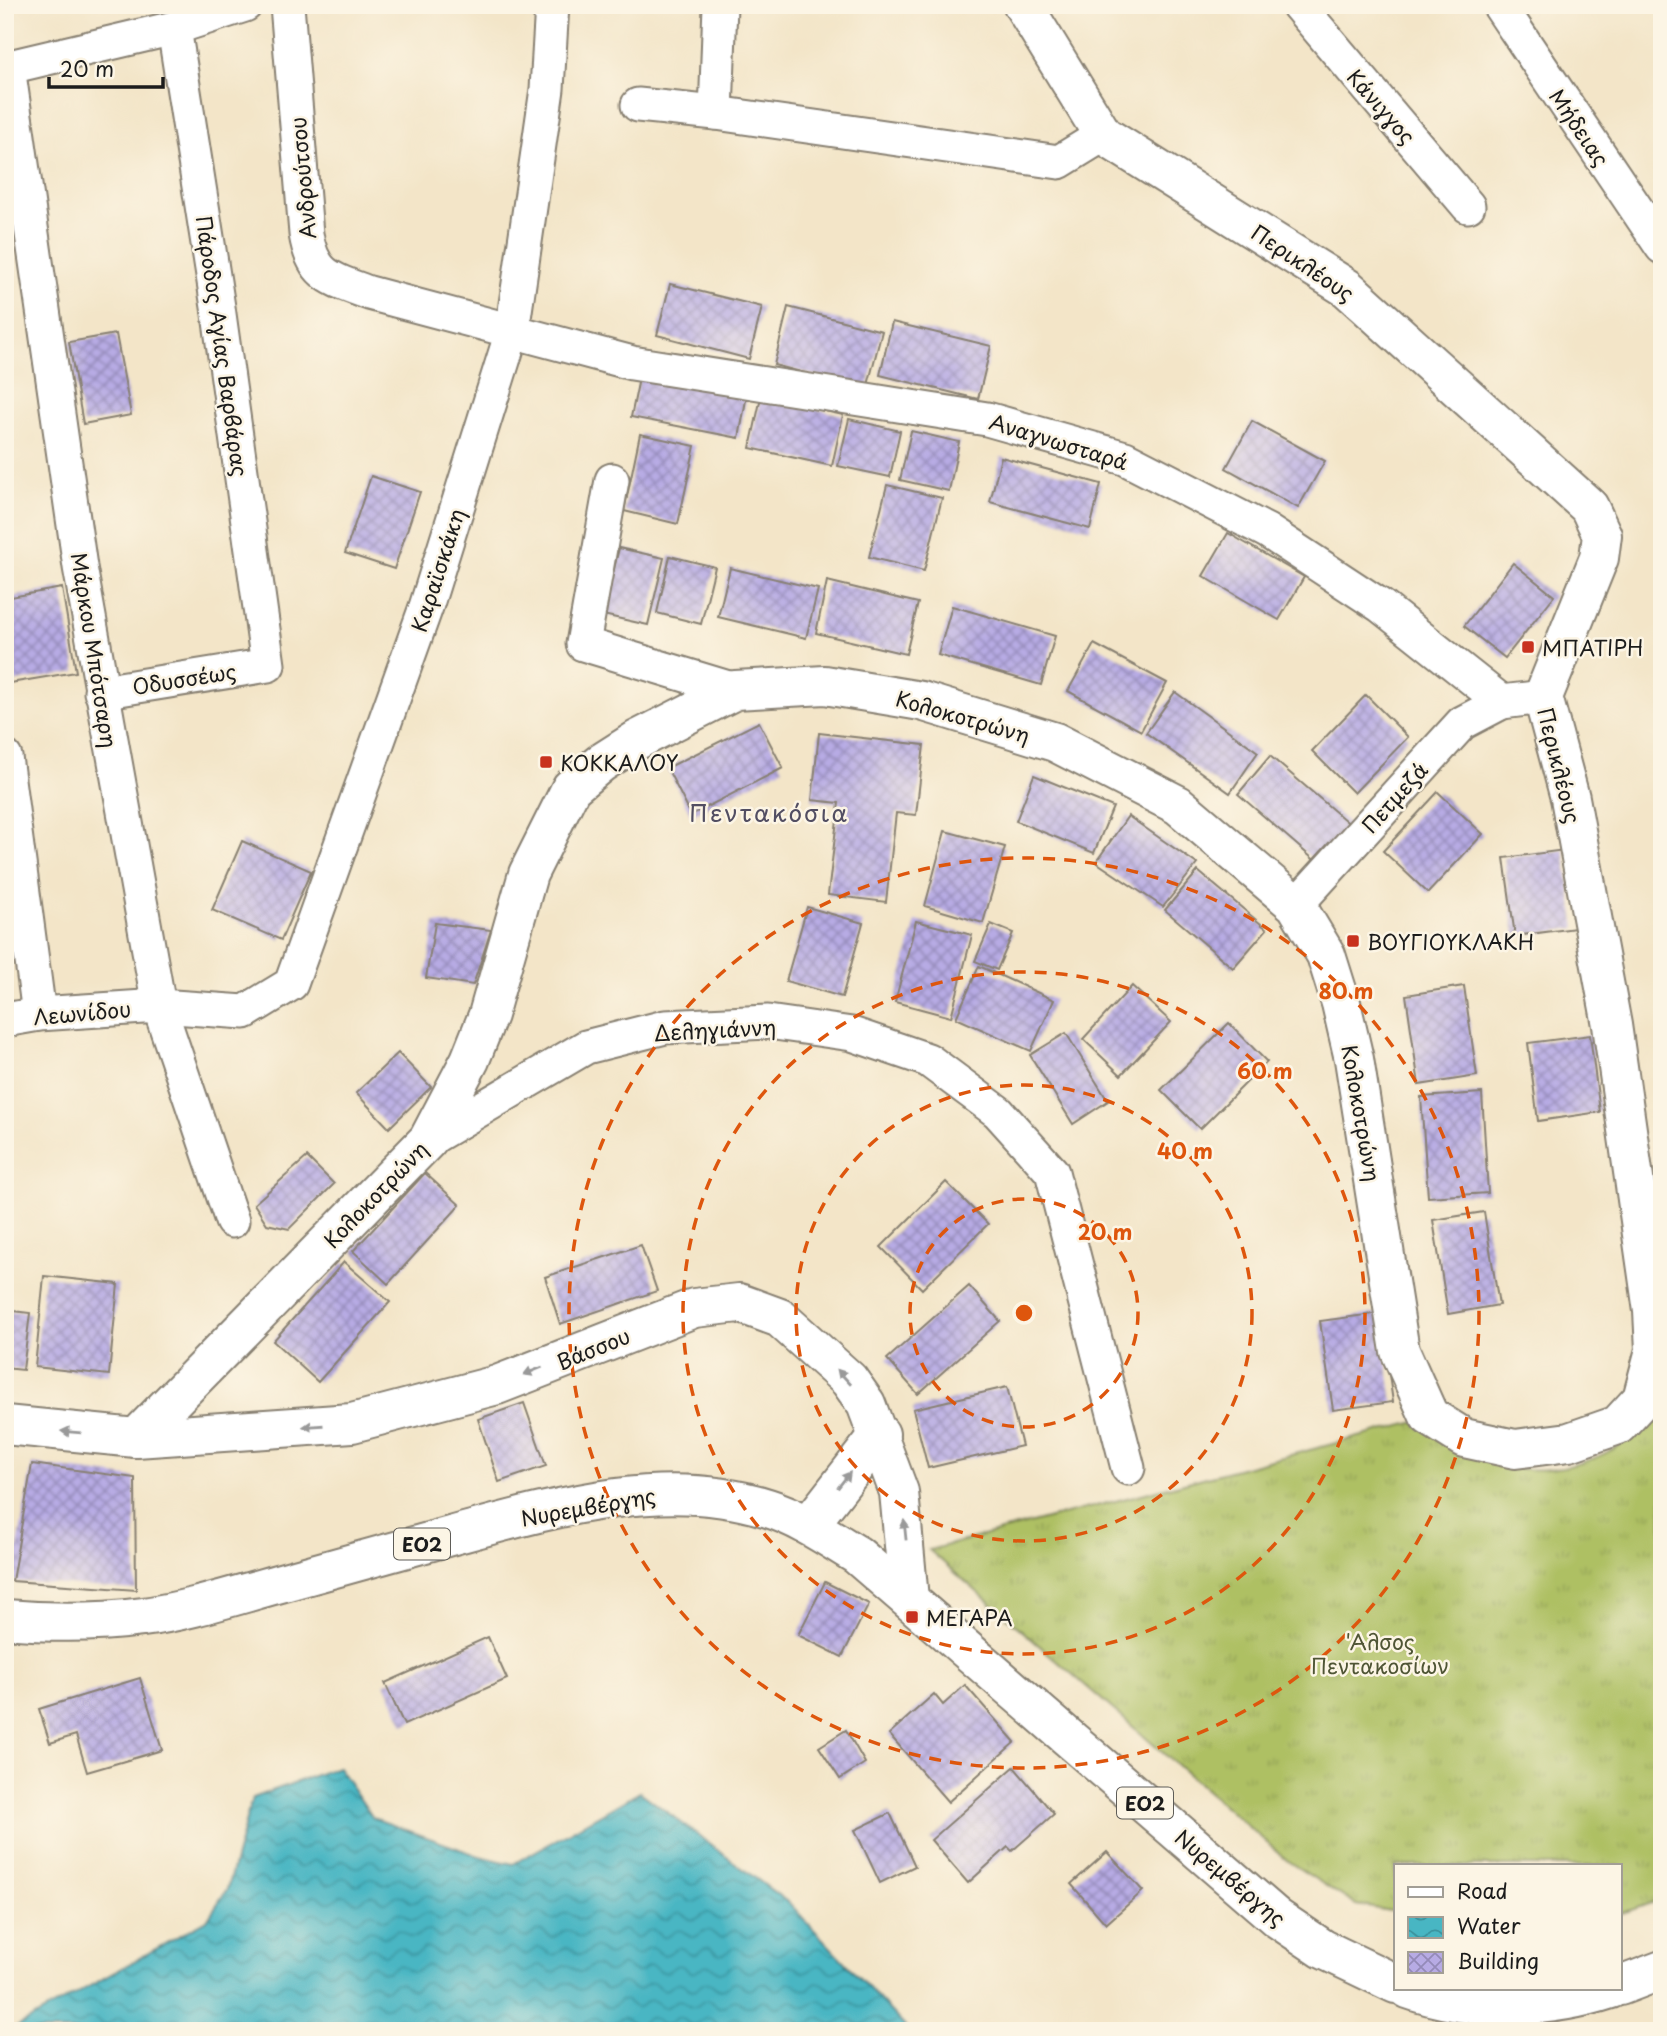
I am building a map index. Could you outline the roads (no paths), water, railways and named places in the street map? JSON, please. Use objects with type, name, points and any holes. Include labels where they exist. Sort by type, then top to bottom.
[{"type":"street","points":[[7,68],[174,27],[245,5]]},
{"type":"street","name":"Ανδρούτσου","points":[[287,5],[310,258],[327,277],[369,293],[512,332]]},
{"type":"street","name":"Καραϊσκάκη","points":[[159,1006],[245,1012],[291,984],[426,607],[512,332],[547,89],[552,5]]},
{"type":"street","points":[[716,113],[720,5]]},
{"type":"street","points":[[638,105],[716,113],[1059,162],[1103,135],[1023,5]]},
{"type":"street","name":"Κάνιγγος","points":[[1298,5],[1468,206]]},
{"type":"street","name":"Μήδειας","points":[[1499,5],[1662,247]]},
{"type":"street","name":"Πάροδος Αγίας Βαρβάρας","points":[[174,27],[218,307],[268,665]]},
{"type":"street","name":"Μάρκου Μπότσαρη","points":[[7,68],[101,692],[159,1006],[232,1221]]},
{"type":"street","name":"Περικλέους","points":[[1103,135],[1346,288],[1589,507],[1602,535],[1599,558],[1543,697],[1570,798],[1612,1025],[1653,1311],[1655,1350],[1642,1399],[1618,1424],[1569,1442],[1515,1449],[1464,1438],[1429,1416],[1400,1352]]},
{"type":"street","name":"Αναγνωσταρά","points":[[512,332],[632,363],[986,419],[1125,458],[1267,531],[1381,606],[1502,702]]},
{"type":"street","points":[[612,480],[583,644],[735,690]]},
{"type":"street","name":"Οδυσσέως","points":[[101,692],[268,665]]},
{"type":"street","name":"Κολοκοτρώνη","points":[[136,1438],[428,1140],[470,1060],[488,1015],[528,874],[571,788],[601,762],[637,740],[735,690],[825,685],[921,701],[1055,742],[1178,805],[1296,905],[1326,955],[1342,1003],[1354,1059],[1400,1352]]},
{"type":"street","points":[[1502,702],[1543,697]]},
{"type":"street","name":"Πετμεζά","points":[[1296,905],[1462,723],[1502,702]]},
{"type":"street","points":[[5,757],[39,1014]]},
{"type":"street","name":"Λεωνίδου","points":[[5,1020],[39,1014],[159,1006]]},
{"type":"street","name":"Δεληγιάννη","points":[[428,1140],[586,1047],[665,1027],[768,1022],[852,1034],[928,1060],[998,1112],[1052,1172],[1128,1468]]},
{"type":"street","name":"Βάσσου","points":[[136,1438],[352,1423],[497,1385],[694,1308],[739,1303],[780,1318],[813,1344],[849,1380],[866,1404],[880,1434],[900,1492],[909,1599]]},
{"type":"street","points":[[5,1425],[136,1438]]},
{"type":"street","points":[[808,1525],[880,1434]]},
{"type":"street","name":"Νυρεμβέργης","points":[[5,1619],[69,1622],[155,1615],[202,1605],[526,1515],[622,1497],[662,1493],[704,1495],[768,1508],[808,1525],[857,1555],[1277,1918],[1323,1949],[1394,1983]]},
{"type":"street","points":[[1622,1985],[1662,1970]]},
{"type":"street","points":[[1412,1990],[1456,2001],[1501,2006],[1551,2003],[1607,1990]]},
{"type":"water","points":[[338,1767],[373,1818],[479,1856],[513,1864],[640,1792],[790,1904],[909,2031],[10,2031],[207,1920],[227,1889],[252,1798]]},
{"type":"place","name":"ΜΠΑΤΙΡΗ","points":[[1528,647]]},
{"type":"place","name":"ΚΟΚΚΑΛΟΥ","points":[[546,762]]},
{"type":"place","name":"ΒΟΥΓΙΟΥΚΛΑΚΗ","points":[[1353,941]]},
{"type":"place","name":"ΜΕΓΑΡΑ","points":[[912,1617]]},
{"type":"district","name":"Πεντακόσια","points":[[769,812]]},
{"type":"park label","name":"'Αλσος Πεντακοσίων","points":[[1380,1653]]}]
